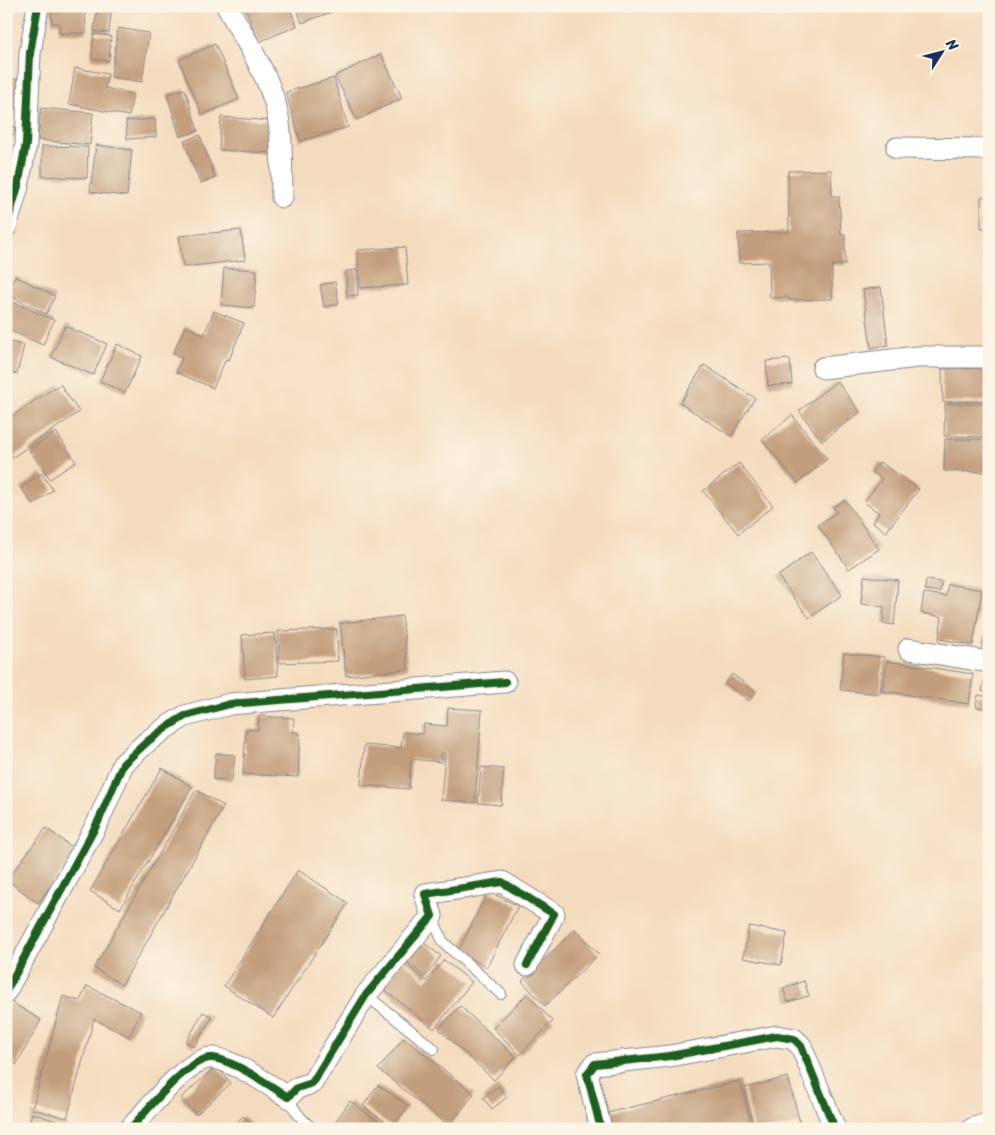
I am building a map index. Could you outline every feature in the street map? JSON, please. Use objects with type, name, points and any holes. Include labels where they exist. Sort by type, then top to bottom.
[{"type":"street","points":[[6,226],[18,186],[26,144],[30,53],[38,6]]},
{"type":"street","points":[[227,6],[272,92],[280,132],[282,197]]},
{"type":"street","points":[[897,148],[989,149]]},
{"type":"street","points":[[823,368],[917,357],[989,357]]},
{"type":"street","points":[[909,649],[989,662]]},
{"type":"street","points":[[6,991],[98,822],[123,764],[148,741],[167,727],[185,716],[230,704],[505,682]]},
{"type":"street","points":[[130,1129],[183,1072],[197,1063],[212,1058],[232,1064],[288,1097],[297,1088],[312,1083],[366,995],[432,916],[425,894],[502,882],[554,914],[527,965]]},
{"type":"street","points":[[601,1129],[587,1074],[595,1064],[670,1056],[777,1036],[794,1039],[801,1046],[835,1129]]},
{"type":"street","points":[[972,1129],[989,1124]]},
{"type":"lane","points":[[432,916],[443,942],[501,994]]},
{"type":"lane","points":[[366,995],[434,1049]]},
{"type":"lane","points":[[288,1097],[300,1118],[313,1129]]},
{"type":"building","points":[[58,6],[85,6],[86,33],[59,33],[59,23],[52,23],[51,8],[58,8]]},
{"type":"building","points":[[244,6],[289,6],[297,26],[259,42]]},
{"type":"building","points":[[296,6],[342,6],[342,8],[302,23]]},
{"type":"building","points":[[97,10],[111,12],[109,33],[94,31]]},
{"type":"building","points":[[118,28],[149,33],[142,82],[111,77]]},
{"type":"building","points":[[6,34],[11,35],[7,54],[6,54]]},
{"type":"building","points":[[94,34],[111,36],[109,61],[91,59]]},
{"type":"building","points":[[215,44],[239,99],[202,115],[179,60]]},
{"type":"building","points":[[381,54],[402,98],[357,120],[335,76]]},
{"type":"building","points":[[6,63],[9,64],[8,78],[20,80],[17,109],[6,108]]},
{"type":"building","points":[[75,68],[108,74],[105,88],[133,94],[129,116],[69,104]]},
{"type":"building","points":[[334,78],[348,127],[300,141],[286,92]]},
{"type":"building","points":[[185,89],[198,131],[180,137],[167,94]]},
{"type":"building","points":[[41,108],[93,113],[90,145],[38,140]]},
{"type":"building","points":[[221,117],[272,121],[270,153],[219,150]]},
{"type":"building","points":[[155,119],[156,137],[127,139],[126,121]]},
{"type":"building","points":[[6,124],[16,128],[6,151]]},
{"type":"building","points":[[200,135],[215,178],[200,183],[184,141]]},
{"type":"building","points":[[96,145],[132,150],[127,196],[90,192]]},
{"type":"building","points":[[42,146],[88,147],[87,178],[42,176]]},
{"type":"building","points":[[831,170],[832,196],[839,196],[841,235],[845,234],[845,265],[832,265],[832,299],[789,300],[788,297],[770,298],[769,262],[739,263],[738,233],[789,232],[788,171]]},
{"type":"building","points":[[989,196],[989,228],[981,228],[981,197]]},
{"type":"building","points":[[241,230],[245,260],[183,267],[179,236]]},
{"type":"building","points":[[405,247],[408,285],[360,288],[358,250]]},
{"type":"building","points":[[224,268],[257,270],[254,308],[221,305]]},
{"type":"building","points":[[357,270],[358,295],[347,296],[346,271]]},
{"type":"building","points":[[15,276],[55,296],[46,314],[6,294]]},
{"type":"building","points":[[335,282],[339,304],[324,307],[320,285]]},
{"type":"building","points":[[881,287],[888,345],[871,348],[863,290]]},
{"type":"building","points":[[6,299],[54,320],[43,345],[6,329]]},
{"type":"building","points":[[214,311],[244,323],[229,360],[226,359],[213,388],[176,372],[182,358],[173,354],[185,326],[204,335]]},
{"type":"building","points":[[65,326],[107,344],[93,375],[51,357]]},
{"type":"building","points":[[6,341],[24,345],[17,374],[6,371]]},
{"type":"building","points":[[117,344],[142,356],[125,393],[100,381]]},
{"type":"building","points":[[790,359],[792,384],[768,386],[766,361]]},
{"type":"building","points":[[704,365],[755,398],[731,436],[680,403]]},
{"type":"building","points":[[989,368],[989,401],[943,402],[942,369]]},
{"type":"building","points":[[837,381],[860,412],[822,441],[799,411]]},
{"type":"building","points":[[60,384],[79,412],[13,457],[6,447],[6,420]]},
{"type":"building","points":[[945,404],[989,404],[989,437],[944,436]]},
{"type":"building","points":[[792,415],[827,459],[798,483],[762,440]]},
{"type":"building","points":[[56,432],[76,462],[50,479],[29,450]]},
{"type":"building","points":[[945,439],[989,439],[989,472],[944,471]]},
{"type":"building","points":[[880,462],[919,489],[886,532],[873,522],[879,513],[864,502],[882,479],[872,472]]},
{"type":"building","points":[[739,463],[773,506],[738,534],[703,491]]},
{"type":"building","points":[[41,473],[53,490],[33,505],[21,488]]},
{"type":"building","points":[[845,500],[879,549],[849,569],[818,525],[837,512],[833,507]]},
{"type":"building","points":[[811,552],[842,595],[809,618],[778,576]]},
{"type":"building","points":[[864,576],[898,580],[894,625],[883,623],[884,607],[861,604]]},
{"type":"building","points":[[926,580],[941,582],[940,592],[925,590]]},
{"type":"building","points":[[948,584],[982,590],[973,645],[939,639],[942,617],[921,613],[924,593],[946,596]]},
{"type":"building","points":[[402,616],[408,669],[346,676],[340,623]]},
{"type":"building","points":[[337,629],[338,661],[279,663],[278,631]]},
{"type":"building","points":[[275,633],[278,676],[245,679],[242,635]]},
{"type":"building","points":[[984,637],[989,638],[989,647],[983,646]]},
{"type":"building","points":[[844,653],[884,657],[880,694],[840,690]]},
{"type":"building","points":[[887,661],[973,674],[969,704],[882,691]]},
{"type":"building","points":[[987,667],[989,668],[989,693],[982,691]]},
{"type":"building","points":[[732,674],[756,692],[749,701],[725,683]]},
{"type":"building","points":[[978,695],[989,697],[989,709],[976,707]]},
{"type":"building","points":[[448,708],[482,710],[475,803],[441,800],[445,753],[442,753],[441,762],[411,759],[409,789],[361,785],[364,745],[401,748],[403,732],[423,734],[424,724],[447,726]]},
{"type":"building","points":[[259,716],[294,718],[293,732],[300,733],[298,777],[243,774],[246,729],[258,730]]},
{"type":"building","points":[[216,753],[235,755],[232,781],[213,779]]},
{"type":"building","points":[[481,767],[504,769],[501,805],[478,803]]},
{"type":"building","points":[[162,768],[192,787],[120,909],[90,891]]},
{"type":"building","points":[[196,790],[224,806],[122,985],[94,968]]},
{"type":"building","points":[[46,828],[77,851],[38,903],[7,880]]},
{"type":"building","points":[[298,870],[348,903],[273,1018],[224,986]]},
{"type":"building","points":[[488,891],[518,906],[487,967],[458,952]]},
{"type":"building","points":[[749,926],[787,933],[781,965],[743,958]]},
{"type":"building","points":[[575,929],[599,954],[545,1006],[522,981]]},
{"type":"building","points":[[416,937],[441,956],[425,977],[401,957]]},
{"type":"building","points":[[444,960],[472,982],[434,1029],[381,987],[402,961],[426,981]]},
{"type":"building","points":[[804,981],[809,996],[788,1002],[783,988]]},
{"type":"building","points":[[87,986],[141,1012],[129,1037],[94,1019],[67,1118],[32,1109],[63,996],[80,1001]]},
{"type":"building","points":[[527,994],[553,1021],[520,1055],[493,1028]]},
{"type":"building","points":[[11,1002],[41,1020],[16,1065],[6,1059],[6,1011]]},
{"type":"building","points":[[460,1006],[516,1057],[494,1080],[439,1029]]},
{"type":"building","points":[[203,1012],[212,1017],[194,1047],[186,1042]]},
{"type":"building","points":[[404,1038],[474,1094],[449,1126],[378,1069]]},
{"type":"building","points":[[216,1066],[231,1083],[196,1115],[181,1098]]},
{"type":"building","points":[[788,1077],[800,1123],[774,1129],[754,1129],[744,1088]]},
{"type":"building","points":[[740,1081],[752,1129],[610,1129],[607,1113]]},
{"type":"building","points":[[378,1085],[408,1106],[393,1127],[363,1106]]},
{"type":"building","points":[[498,1086],[507,1097],[492,1109],[483,1098]]},
{"type":"building","points":[[350,1101],[383,1125],[381,1129],[330,1129]]},
{"type":"building","points":[[32,1113],[67,1125],[66,1129],[27,1129]]},
{"type":"building","points":[[243,1116],[257,1129],[231,1129]]},
{"type":"cycle path","points":[[6,227],[18,186],[26,144],[30,53],[38,6]]},
{"type":"cycle path","points":[[6,991],[98,822],[123,764],[148,741],[167,727],[185,716],[230,704],[505,682]]},
{"type":"cycle path","points":[[130,1129],[169,1086],[193,1065],[203,1059],[213,1058],[231,1064],[252,1074],[288,1097],[297,1088],[312,1083],[366,995],[432,916],[425,894],[502,882],[554,914],[527,965]]},
{"type":"cycle path","points":[[601,1129],[587,1074],[595,1064],[670,1056],[777,1036],[794,1039],[801,1046],[835,1129]]}]
